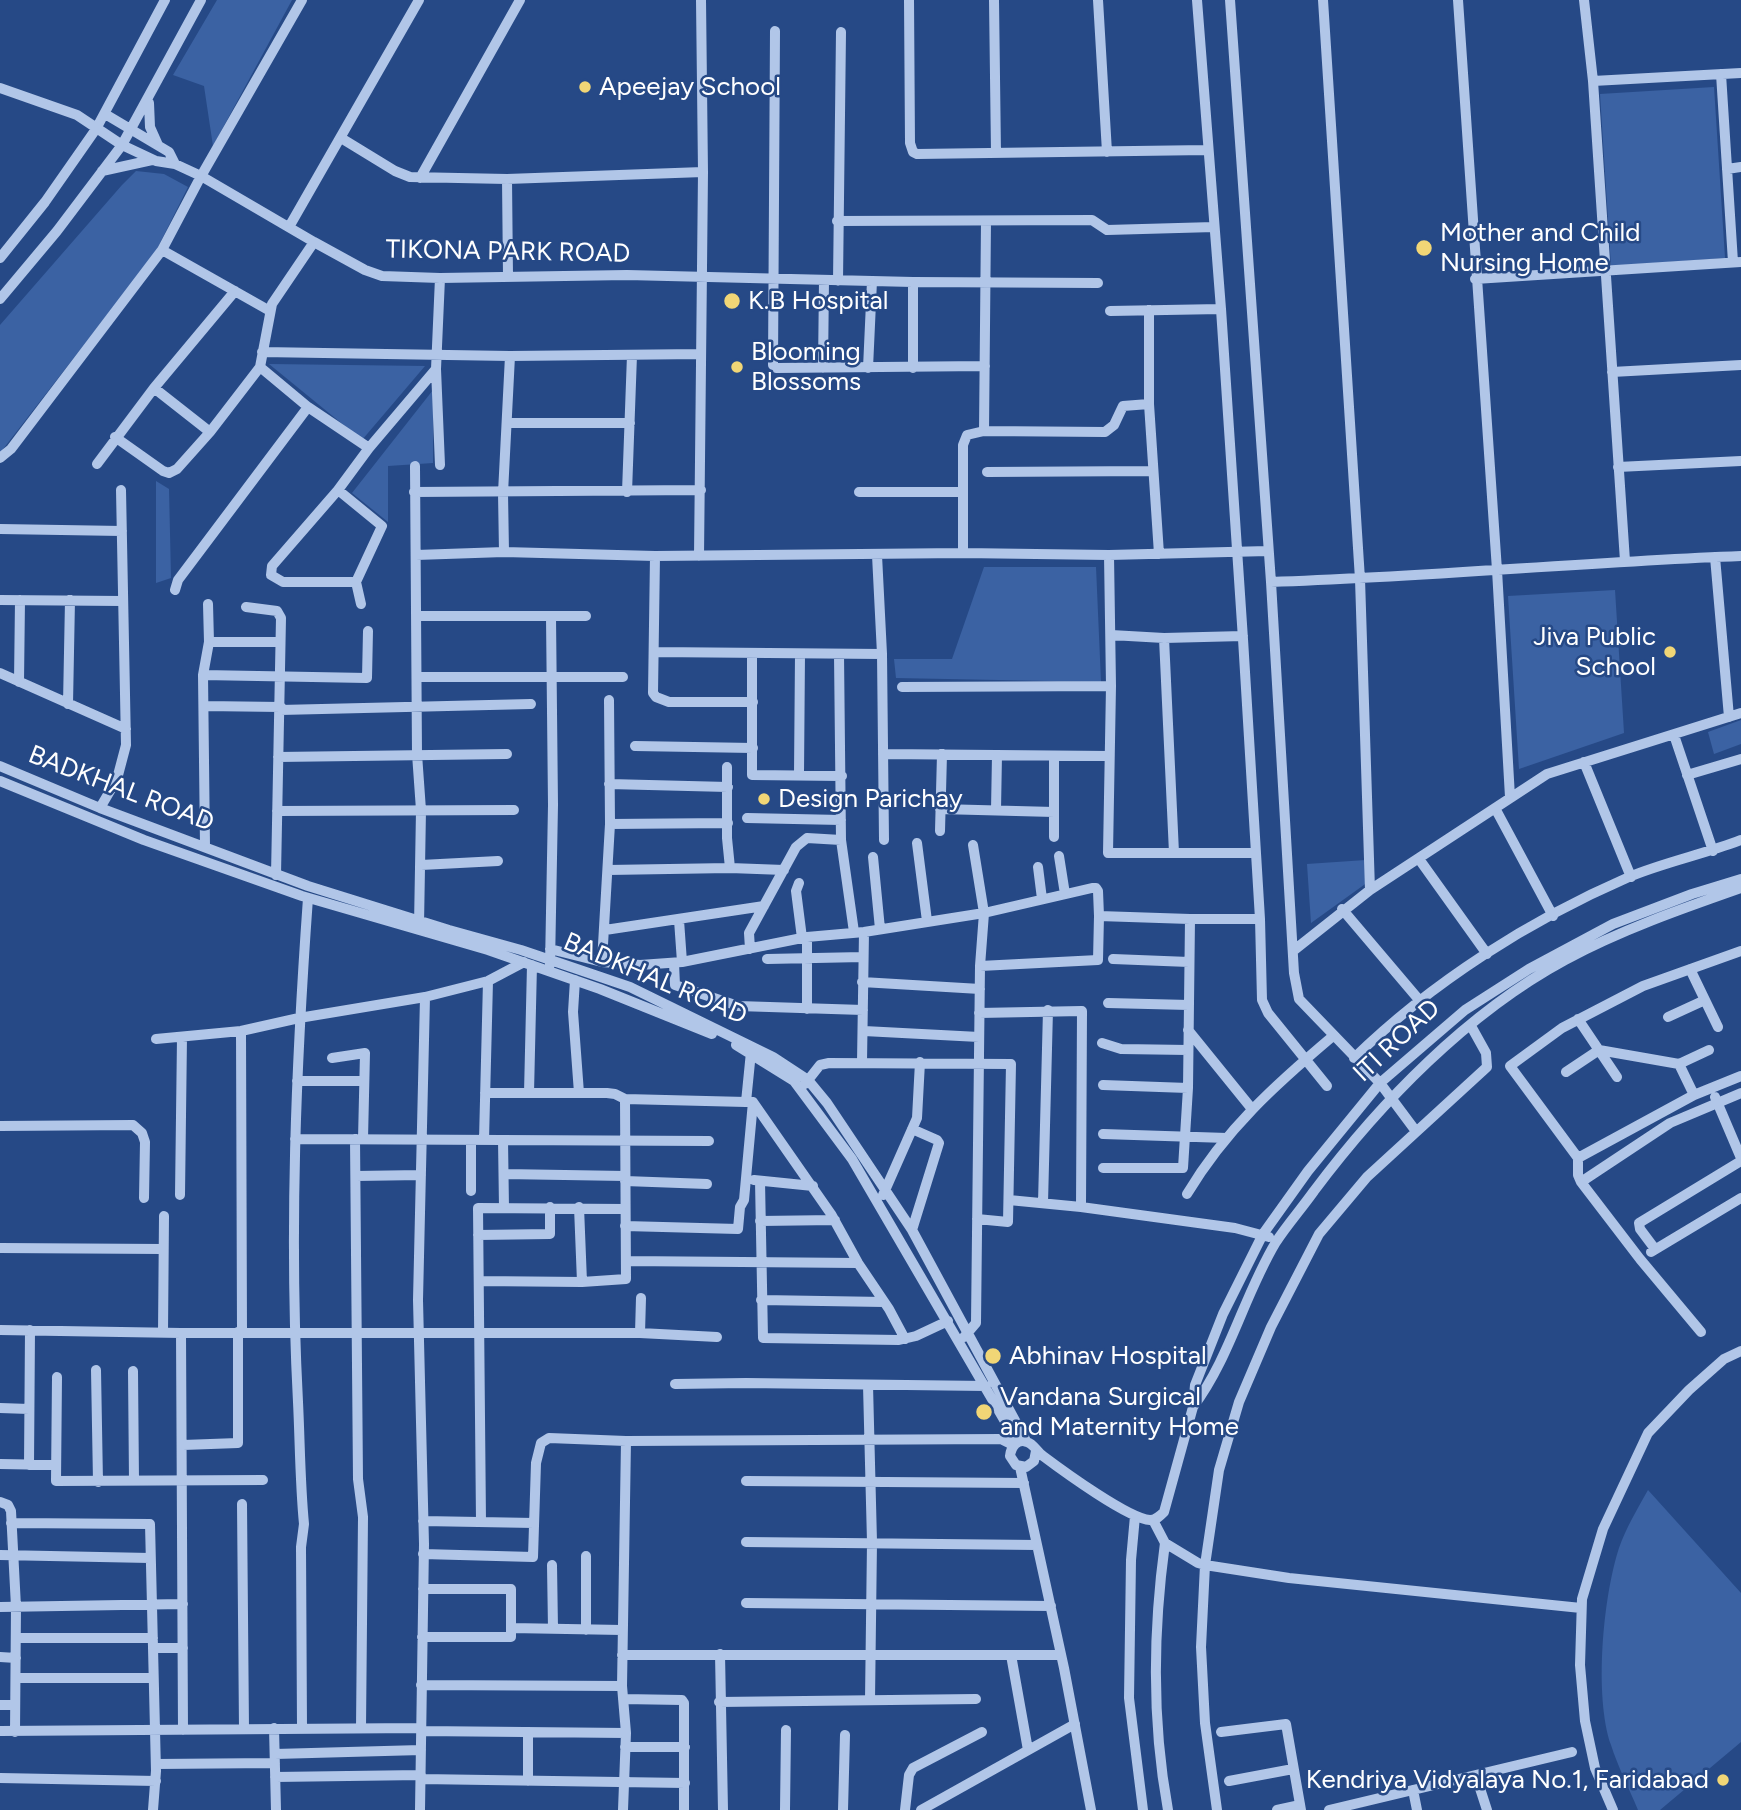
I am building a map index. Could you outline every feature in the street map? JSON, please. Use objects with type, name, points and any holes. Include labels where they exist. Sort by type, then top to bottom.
[{"type":"street","points":[[0,258],[45,202],[105,114],[165,0]]},
{"type":"street","points":[[0,299],[122,145],[149,100],[201,0]]},
{"type":"street","points":[[0,458],[11,449],[162,250],[201,176],[302,0]]},
{"type":"street","points":[[289,227],[419,0]]},
{"type":"street","points":[[420,178],[520,0]]},
{"type":"street","points":[[699,556],[704,172],[701,0]]},
{"type":"street","points":[[909,0],[910,143],[913,152],[921,155],[1207,150]]},
{"type":"street","points":[[994,0],[996,153]]},
{"type":"street","points":[[1098,0],[1107,152]]},
{"type":"street","points":[[1197,0],[1243,636],[1260,919],[1262,1000],[1268,1013],[1327,1086]]},
{"type":"street","points":[[1230,0],[1272,582],[1294,973],[1299,999],[1380,1083],[1415,1130]]},
{"type":"street","points":[[1323,0],[1360,579],[1370,890]]},
{"type":"street","points":[[1458,0],[1510,797]]},
{"type":"street","points":[[1584,0],[1593,81],[1625,561]]},
{"type":"street","points":[[775,30],[773,365],[776,368],[985,366]]},
{"type":"street","points":[[838,281],[841,33]]},
{"type":"street","points":[[1593,81],[1741,73]]},
{"type":"street","points":[[1475,279],[1737,262],[1721,74]]},
{"type":"street","name":"TIKONA PARK ROAD","points":[[0,88],[83,118],[122,145],[152,160],[174,164],[201,176],[314,243],[372,273],[397,278],[627,275],[702,279],[1098,283]]},
{"type":"street","name":"TIKONA PARK ROAD","points":[[149,100],[150,127],[159,145]]},
{"type":"street","name":"TIKONA PARK ROAD","points":[[105,114],[169,152],[174,164]]},
{"type":"street","points":[[341,138],[395,171],[420,178],[507,179],[704,172]]},
{"type":"street","name":"TIKONA PARK ROAD","points":[[102,171],[152,160]]},
{"type":"street","points":[[1727,169],[1741,167]]},
{"type":"street","points":[[507,179],[508,276]]},
{"type":"street","points":[[837,221],[1092,220],[1107,230],[1214,227]]},
{"type":"street","points":[[984,431],[986,221]]},
{"type":"street","points":[[115,437],[163,471],[169,473],[177,470],[260,367],[270,312],[277,295],[314,243]]},
{"type":"street","points":[[162,250],[270,312]]},
{"type":"street","points":[[440,278],[436,354],[440,465]]},
{"type":"street","points":[[823,368],[824,280]]},
{"type":"street","points":[[868,368],[872,281]]},
{"type":"street","points":[[913,282],[913,368]]},
{"type":"street","points":[[97,464],[115,437],[235,291]]},
{"type":"street","points":[[1110,311],[1221,309]]},
{"type":"street","points":[[1149,310],[1149,404],[1159,554]]},
{"type":"street","points":[[262,352],[510,356],[701,354]]},
{"type":"street","points":[[627,492],[632,355]]},
{"type":"street","points":[[504,552],[503,493],[510,356]]},
{"type":"street","points":[[1612,372],[1741,365]]},
{"type":"street","points":[[260,367],[308,407],[369,448]]},
{"type":"street","points":[[356,582],[283,582],[271,575],[273,563],[338,490],[369,448],[436,369]]},
{"type":"street","points":[[155,388],[210,432]]},
{"type":"street","points":[[963,553],[964,439],[970,433],[1105,432],[1114,425],[1123,406],[1149,404]]},
{"type":"street","points":[[175,590],[178,580],[308,407]]},
{"type":"street","points":[[508,423],[630,423]]},
{"type":"street","points":[[1618,467],[1741,461]]},
{"type":"street","points":[[415,466],[417,754],[421,810],[419,925]]},
{"type":"street","points":[[987,472],[1152,471]]},
{"type":"street","points":[[100,807],[117,779],[126,745],[121,490]]},
{"type":"street","points":[[338,490],[382,526],[356,582],[361,604]]},
{"type":"street","points":[[414,492],[701,490]]},
{"type":"street","points":[[859,492],[963,492]]},
{"type":"street","points":[[0,529],[122,531]]},
{"type":"street","points":[[416,555],[504,552],[655,556],[963,553],[1109,555],[1268,551]]},
{"type":"street","points":[[877,555],[882,654],[884,840]]},
{"type":"street","points":[[1109,555],[1111,686],[1108,853],[1256,852]]},
{"type":"street","points":[[655,556],[653,693],[668,702],[753,702]]},
{"type":"street","points":[[1272,582],[1741,556]]},
{"type":"street","points":[[1715,557],[1729,717]]},
{"type":"street","points":[[0,600],[122,601]]},
{"type":"street","points":[[19,682],[20,600]]},
{"type":"street","points":[[68,704],[69,600]]},
{"type":"street","points":[[205,846],[203,675],[209,642],[208,604]]},
{"type":"street","points":[[246,607],[277,611],[281,618],[276,874]]},
{"type":"street","points":[[418,616],[586,616]]},
{"type":"street","points":[[550,971],[551,617]]},
{"type":"street","points":[[203,675],[367,678],[368,631]]},
{"type":"street","points":[[1111,635],[1164,638],[1243,636]]},
{"type":"street","points":[[1164,638],[1174,853]]},
{"type":"street","points":[[209,642],[280,642]]},
{"type":"street","points":[[654,652],[882,654]]},
{"type":"street","points":[[752,653],[752,775],[842,776]]},
{"type":"street","points":[[799,774],[800,654]]},
{"type":"street","points":[[839,654],[841,840],[863,957],[862,1062]]},
{"type":"street","points":[[0,673],[126,729]]},
{"type":"street","points":[[418,677],[623,677]]},
{"type":"street","points":[[902,687],[1111,686]]},
{"type":"street","points":[[602,962],[610,824],[609,700]]},
{"type":"street","points":[[204,706],[417,708],[531,704]]},
{"type":"street","points":[[1293,950],[1342,909],[1547,774],[1741,713]]},
{"type":"street","points":[[1674,735],[1713,851]]},
{"type":"street","points":[[635,746],[753,748]]},
{"type":"street","points":[[278,757],[507,754]]},
{"type":"street","points":[[883,754],[1109,756]]},
{"type":"street","points":[[940,831],[942,754]]},
{"type":"street","points":[[996,810],[997,755]]},
{"type":"street","points":[[1054,757],[1054,836]]},
{"type":"street","points":[[1687,775],[1741,759]]},
{"type":"street","points":[[1584,762],[1631,877]]},
{"type":"street","name":"BADKHAL ROAD","points":[[0,766],[276,874],[575,980],[713,1034],[751,1052],[794,1081],[804,1084],[948,1321],[964,1337],[986,1386],[1019,1443]]},
{"type":"street","points":[[727,767],[730,868]]},
{"type":"street","name":"BADKHAL ROAD","points":[[0,781],[144,840],[308,898],[550,954],[630,987],[753,1045],[827,1103],[912,1230],[1019,1443]]},
{"type":"street","points":[[609,784],[728,787]]},
{"type":"street","points":[[1495,808],[1553,916]]},
{"type":"street","points":[[940,809],[1054,812]]},
{"type":"street","points":[[277,811],[514,810]]},
{"type":"street","points":[[747,818],[841,820]]},
{"type":"street","points":[[610,824],[728,823]]},
{"type":"street","points":[[750,949],[749,933],[803,839],[841,840]]},
{"type":"street","points":[[1354,1058],[1378,1034],[1447,979],[1553,916],[1631,877],[1741,840]]},
{"type":"street","points":[[917,843],[927,921]]},
{"type":"street","points":[[964,1337],[976,1323],[979,1013],[984,913],[973,845]]},
{"type":"street","points":[[1059,856],[1065,894]]},
{"type":"street","points":[[873,857],[880,929]]},
{"type":"street","points":[[1419,859],[1487,954]]},
{"type":"street","points":[[421,865],[498,861]]},
{"type":"street","points":[[1038,867],[1042,899]]},
{"type":"street","points":[[608,870],[784,870]]},
{"type":"street","name":"ITI ROAD","points":[[1153,1520],[1164,1512],[1193,1407],[1195,1385],[1223,1314],[1263,1234],[1308,1171],[1380,1083],[1465,1010],[1529,969],[1613,924],[1692,894],[1741,879]]},
{"type":"street","points":[[799,883],[796,891],[807,959],[807,1009]]},
{"type":"street","points":[[550,954],[640,965],[678,962],[804,938],[984,913],[1097,888],[1100,916],[1098,960],[980,965]]},
{"type":"street","name":"ITI ROAD","points":[[1193,1407],[1208,1387],[1249,1294],[1276,1242],[1349,1144],[1390,1099],[1499,1002],[1564,960],[1646,921],[1741,888]]},
{"type":"street","points":[[302,1728],[301,1548],[304,1524],[294,1333],[295,1139],[299,1018],[308,898]]},
{"type":"street","points":[[605,930],[764,906]]},
{"type":"street","points":[[1342,909],[1420,1001]]},
{"type":"street","points":[[1100,916],[1260,919]]},
{"type":"street","points":[[678,919],[675,985],[738,1006],[863,1010]]},
{"type":"street","points":[[1183,1168],[1188,1088],[1190,919]]},
{"type":"street","points":[[1701,1332],[1581,1182],[1578,1175],[1578,1158],[1510,1066],[1562,1028],[1643,986],[1741,951]]},
{"type":"street","points":[[767,959],[863,957]]},
{"type":"street","points":[[1113,959],[1189,962]]},
{"type":"street","points":[[156,1039],[241,1031],[299,1018],[425,997],[488,981],[528,964],[529,1093]]},
{"type":"street","points":[[1690,969],[1718,1027]]},
{"type":"street","points":[[575,980],[573,1013],[579,1093]]},
{"type":"street","points":[[484,1140],[488,981]]},
{"type":"street","points":[[862,982],[980,989]]},
{"type":"street","points":[[420,1810],[424,1554],[419,1332],[425,997]]},
{"type":"street","points":[[1668,1017],[1705,1000]]},
{"type":"street","points":[[1108,1003],[1189,1005]]},
{"type":"street","points":[[1042,1203],[1048,1010]]},
{"type":"street","points":[[979,1013],[1095,1010]]},
{"type":"street","points":[[1081,1207],[1082,1011]]},
{"type":"street","points":[[1578,1020],[1618,1077]]},
{"type":"street","points":[[1217,1810],[1205,1723],[1202,1659],[1205,1565],[1219,1470],[1239,1402],[1272,1327],[1320,1234],[1367,1177],[1415,1130],[1487,1067],[1486,1053],[1471,1026]]},
{"type":"street","points":[[1188,1030],[1252,1108]]},
{"type":"street","points":[[183,1445],[238,1443],[241,1031]]},
{"type":"street","points":[[864,1031],[979,1037]]},
{"type":"street","points":[[1187,1194],[1202,1168],[1252,1108],[1333,1036]]},
{"type":"street","points":[[180,1195],[182,1037]]},
{"type":"street","points":[[1102,1043],[1121,1049],[1188,1050]]},
{"type":"street","points":[[1566,1072],[1599,1050],[1679,1065],[1709,1051]]},
{"type":"street","points":[[625,1226],[738,1229],[740,1207],[744,1199],[751,1052]]},
{"type":"street","points":[[331,1058],[365,1053],[356,1176],[358,1479],[363,1517],[361,1727]]},
{"type":"street","points":[[804,1084],[820,1065],[862,1062],[1011,1065],[1008,1222],[977,1219]]},
{"type":"street","points":[[879,1204],[916,1118],[920,1062]]},
{"type":"street","points":[[1679,1065],[1694,1095]]},
{"type":"street","points":[[1578,1158],[1694,1095],[1741,1076]]},
{"type":"street","points":[[297,1081],[364,1081]]},
{"type":"street","points":[[1103,1084],[1188,1088]]},
{"type":"street","points":[[1655,1249],[1640,1229],[1639,1223],[1741,1160],[1712,1088]]},
{"type":"street","points":[[485,1093],[615,1094],[625,1099],[749,1102]]},
{"type":"street","points":[[1581,1182],[1670,1123],[1741,1093]]},
{"type":"street","points":[[479,1281],[582,1282],[626,1279],[625,1099]]},
{"type":"street","points":[[749,1102],[813,1186],[905,1339]]},
{"type":"street","points":[[0,1126],[133,1125],[138,1128],[145,1142],[144,1198]]},
{"type":"street","points":[[912,1129],[939,1143],[912,1230]]},
{"type":"street","points":[[1103,1134],[1227,1138]]},
{"type":"street","points":[[295,1139],[709,1141]]},
{"type":"street","points":[[471,1140],[471,1191]]},
{"type":"street","points":[[503,1140],[504,1208]]},
{"type":"street","points":[[1103,1168],[1202,1168]]},
{"type":"street","points":[[503,1174],[707,1184]]},
{"type":"street","points":[[356,1176],[421,1175]]},
{"type":"street","points":[[744,1180],[813,1186]]},
{"type":"street","points":[[760,1181],[763,1338],[839,1341],[905,1339],[948,1321]]},
{"type":"street","points":[[1640,1259],[1741,1198]]},
{"type":"street","points":[[1009,1200],[1235,1228],[1263,1234],[1276,1242]]},
{"type":"street","points":[[478,1235],[550,1234],[550,1207]]},
{"type":"street","points":[[579,1207],[582,1282]]},
{"type":"street","points":[[481,1522],[478,1208],[625,1209]]},
{"type":"street","points":[[163,1332],[164,1216]]},
{"type":"street","points":[[760,1221],[835,1220]]},
{"type":"street","points":[[0,1248],[163,1249]]},
{"type":"street","points":[[626,1261],[858,1263]]},
{"type":"street","points":[[640,1333],[641,1298]]},
{"type":"street","points":[[761,1300],[884,1302]]},
{"type":"street","points":[[0,1330],[181,1333],[640,1333],[717,1337]]},
{"type":"street","points":[[29,1465],[30,1330]]},
{"type":"street","points":[[181,1333],[183,1730]]},
{"type":"street","points":[[1612,1810],[1595,1768],[1585,1721],[1580,1665],[1581,1608],[1603,1529],[1648,1433],[1689,1390],[1724,1359],[1741,1351]]},
{"type":"street","points":[[96,1370],[98,1482]]},
{"type":"street","points":[[133,1371],[134,1481]]},
{"type":"street","points":[[57,1377],[57,1481],[263,1480]]},
{"type":"street","points":[[676,1384],[986,1386]]},
{"type":"street","points":[[867,1385],[872,1542],[870,1700]]},
{"type":"street","points":[[0,1408],[29,1409]]},
{"type":"street","points":[[424,1554],[534,1557],[536,1463],[544,1439],[1001,1439],[1031,1443],[1036,1451],[1135,1516],[1153,1520],[1165,1543],[1198,1563],[1289,1578],[1581,1608]]},
{"type":"street","points":[[623,1810],[626,1733],[622,1686],[622,1630],[626,1441]]},
{"type":"street","points":[[1019,1443],[1010,1457],[1020,1467],[1024,1483],[1091,1810]]},
{"type":"street","points":[[1020,1467],[1031,1465],[1036,1451]]},
{"type":"street","points":[[0,1464],[55,1465]]},
{"type":"street","points":[[746,1481],[1024,1483]]},
{"type":"street","points":[[0,1502],[8,1505],[11,1523],[6,1555],[16,1607],[16,1732]]},
{"type":"street","points":[[242,1504],[244,1729]]},
{"type":"street","points":[[1135,1516],[1131,1560],[1129,1699],[1143,1810]]},
{"type":"street","points":[[423,1521],[534,1523]]},
{"type":"street","points":[[11,1523],[150,1524],[153,1730],[156,1764],[153,1810]]},
{"type":"street","points":[[746,1542],[1037,1545]]},
{"type":"street","points":[[1165,1543],[1157,1618],[1156,1671],[1159,1740],[1168,1810]]},
{"type":"street","points":[[6,1555],[150,1558]]},
{"type":"street","points":[[586,1556],[586,1629]]},
{"type":"street","points":[[552,1565],[553,1629]]},
{"type":"street","points":[[422,1637],[511,1637],[511,1589],[423,1589]]},
{"type":"street","points":[[746,1603],[1051,1606]]},
{"type":"street","points":[[0,1607],[183,1604]]},
{"type":"street","points":[[511,1628],[622,1630]]},
{"type":"street","points":[[16,1638],[153,1643],[183,1648]]},
{"type":"street","points":[[720,1654],[723,1810]]},
{"type":"street","points":[[622,1655],[1061,1655]]},
{"type":"street","points":[[1011,1656],[1028,1750]]},
{"type":"street","points":[[0,1657],[16,1658]]},
{"type":"street","points":[[16,1678],[153,1678]]},
{"type":"street","points":[[421,1685],[622,1686]]},
{"type":"street","points":[[623,1699],[682,1700],[685,1706],[684,1810]]},
{"type":"street","points":[[719,1702],[976,1699]]},
{"type":"street","points":[[0,1705],[16,1706]]},
{"type":"street","points":[[921,1810],[1075,1724]]},
{"type":"street","points":[[1221,1732],[1286,1724],[1301,1807],[1277,1810]]},
{"type":"street","points":[[0,1731],[361,1727],[626,1733]]},
{"type":"street","points":[[274,1728],[276,1810]]},
{"type":"street","points":[[785,1810],[786,1730]]},
{"type":"street","points":[[528,1732],[528,1781]]},
{"type":"street","points":[[905,1810],[909,1775],[913,1768],[982,1732]]},
{"type":"street","points":[[843,1810],[845,1734]]},
{"type":"street","points":[[625,1747],[685,1747]]},
{"type":"street","points":[[156,1764],[421,1750]]},
{"type":"street","points":[[1329,1810],[1572,1752]]},
{"type":"street","points":[[1229,1782],[1293,1769]]},
{"type":"street","points":[[1476,1776],[1487,1810]]},
{"type":"street","points":[[275,1777],[421,1777],[685,1783]]},
{"type":"street","points":[[0,1779],[156,1781]]},
{"type":"street","points":[[1413,1790],[1417,1810]]},
{"type":"shaded area","points":[[217,0],[292,0],[213,146],[204,86],[173,75]]},
{"type":"shaded area","points":[[1714,87],[1725,258],[1611,266],[1600,94]]},
{"type":"shaded area","points":[[136,171],[164,174],[188,187],[155,253],[0,453],[0,325]]},
{"type":"shaded area","points":[[269,364],[425,366],[362,440]]},
{"type":"shaded area","points":[[433,390],[433,463],[388,466],[388,522],[352,493]]},
{"type":"shaded area","points":[[156,481],[169,489],[171,578],[156,583]]},
{"type":"shaded area","points":[[984,567],[1096,567],[1101,682],[896,678],[894,659],[952,659]]},
{"type":"shaded area","points":[[1615,590],[1624,733],[1519,769],[1508,596]]},
{"type":"shaded area","points":[[1741,720],[1741,744],[1714,754],[1708,732]]},
{"type":"shaded area","points":[[1366,860],[1368,882],[1311,923],[1307,864]]},
{"type":"shaded area","points":[[1648,1490],[1741,1593],[1741,1742],[1660,1810],[1638,1810],[1620,1769],[1606,1724],[1602,1674],[1605,1619],[1613,1569],[1625,1533]]},
{"type":"place","name":"Apeejay School","points":[[585,87]]},
{"type":"place","name":"Mother and Child Nursing Home","points":[[1424,248]]},
{"type":"place","name":"K.B Hospital","points":[[732,301]]},
{"type":"place","name":"Blooming Blossoms","points":[[737,367]]},
{"type":"place","name":"Jiva Public School","points":[[1670,652]]},
{"type":"place","name":"Design Parichay","points":[[764,799]]},
{"type":"place","name":"Abhinav Hospital","points":[[993,1356]]},
{"type":"place","name":"Vandana Surgical and Maternity Home","points":[[984,1412]]},
{"type":"place","name":"Kendriya Vidyalaya No.1, Faridabad","points":[[1723,1780]]}]
